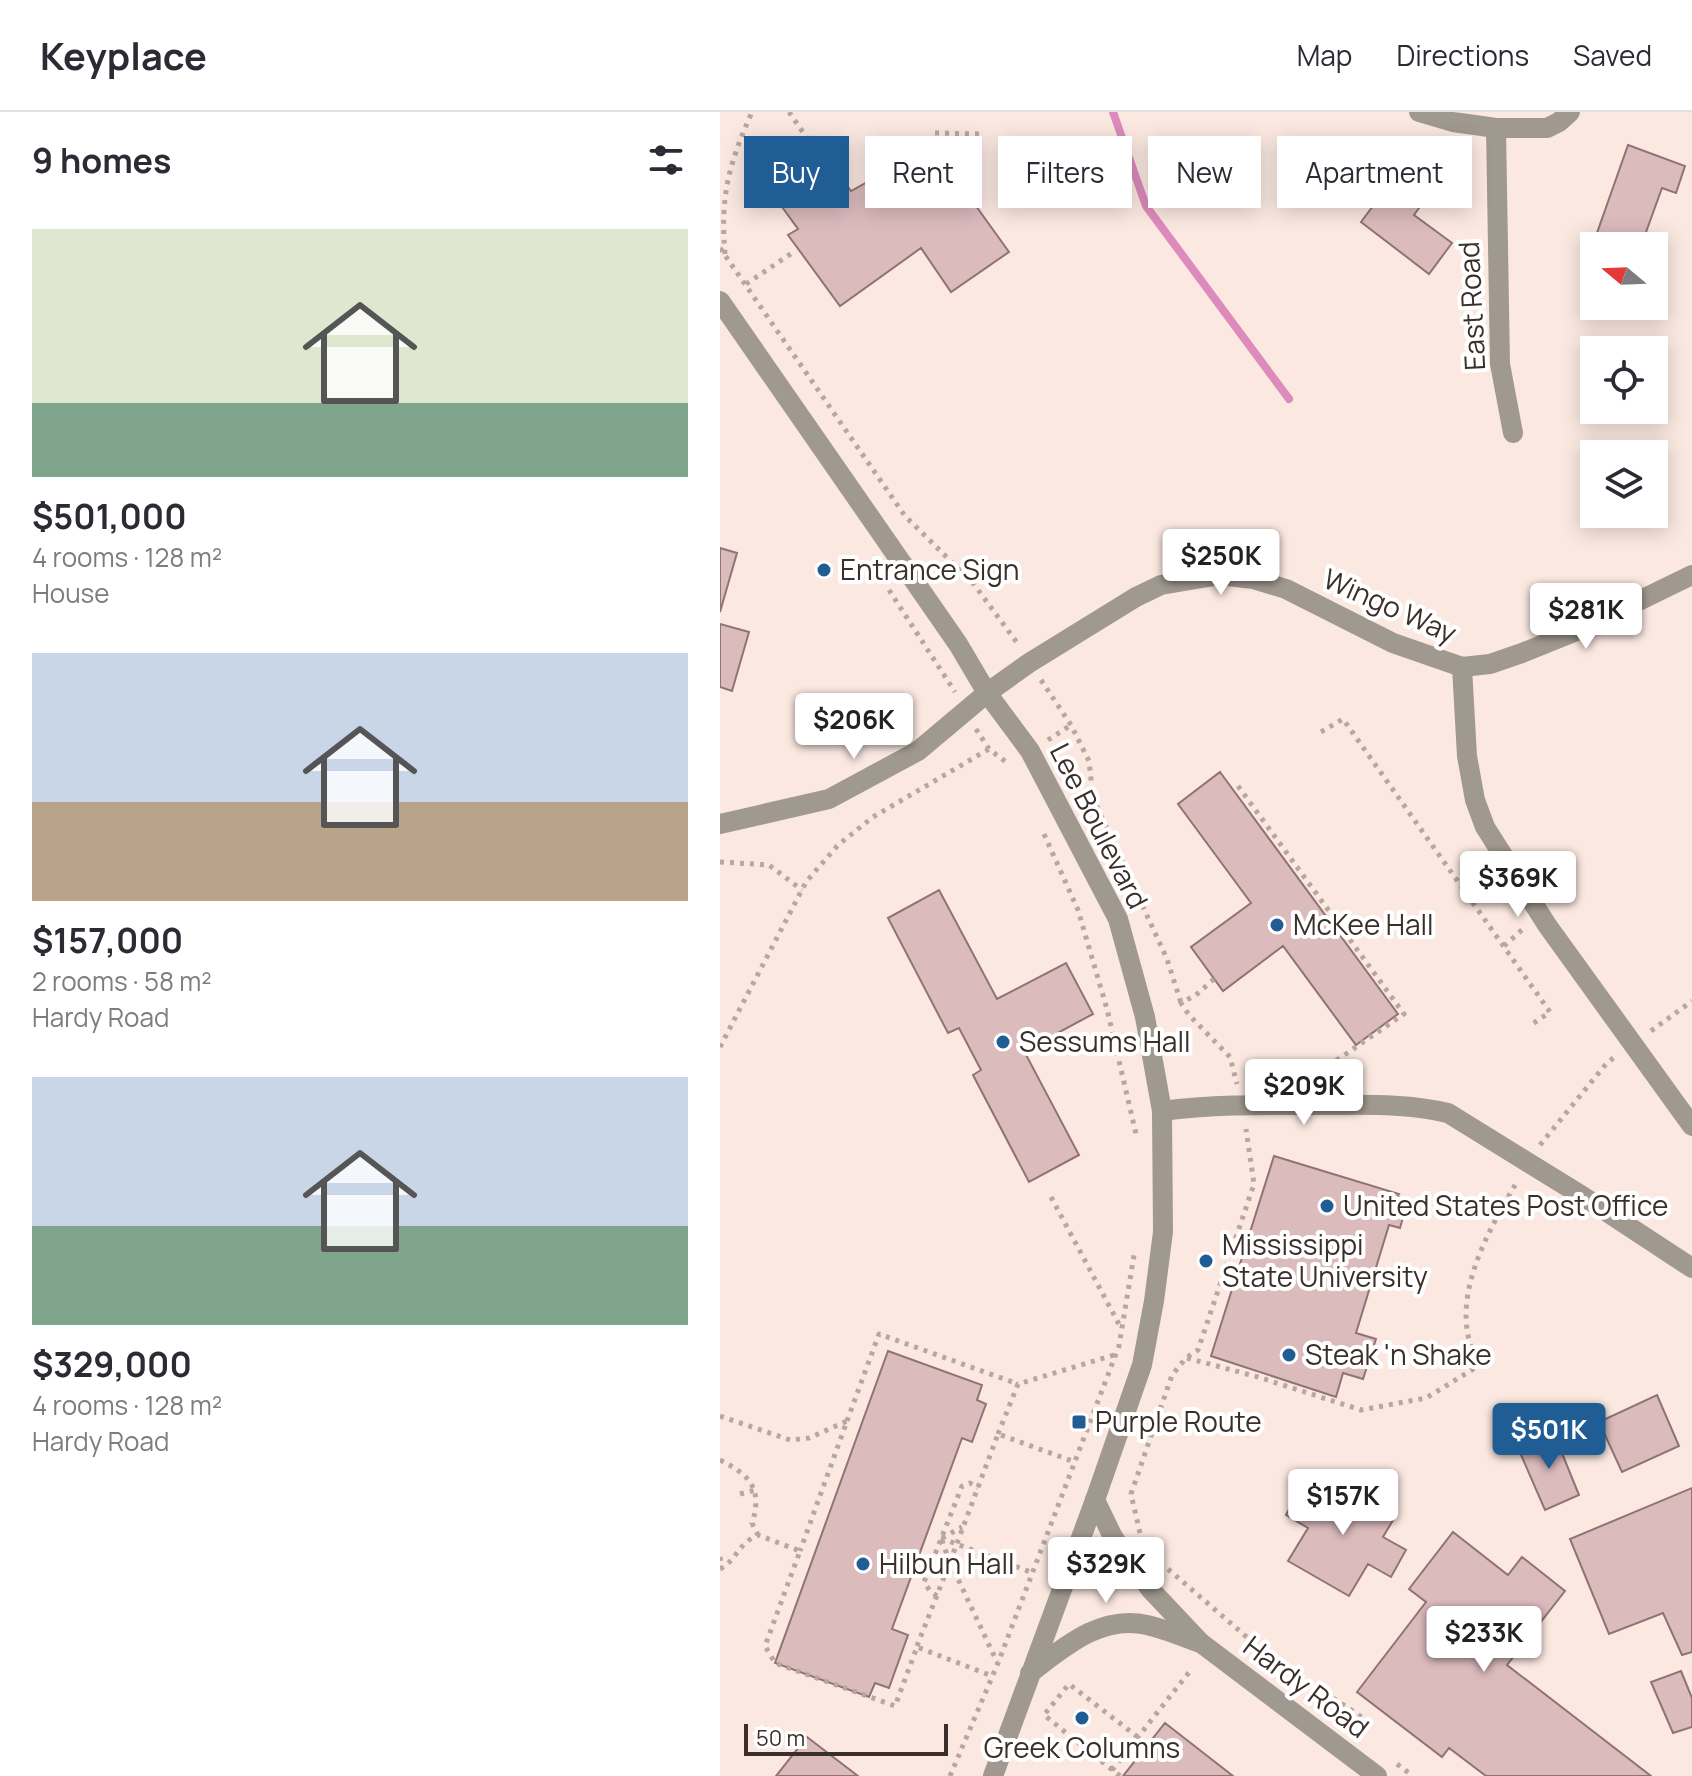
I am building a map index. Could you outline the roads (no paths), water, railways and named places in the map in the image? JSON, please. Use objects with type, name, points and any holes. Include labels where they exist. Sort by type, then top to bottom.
[{"type":"street","points":[[1419,112],[1453,122],[1496,128],[1547,128],[1570,112]]},
{"type":"street","name":"East Road","points":[[1496,128],[1500,364],[1513,433]]},
{"type":"street","name":"Lee Boulevard","points":[[720,301],[958,644],[987,693],[1030,751],[1118,919],[1145,1017],[1162,1111],[1163,1232],[1142,1365],[993,1776]]},
{"type":"street","name":"Wingo Way","points":[[720,826],[829,799],[918,751],[987,693],[1029,663],[1161,585],[1220,575],[1253,579],[1286,589],[1393,643],[1462,667],[1490,664],[1522,653],[1579,630],[1692,575]]},
{"type":"street","points":[[1462,667],[1467,756],[1475,800],[1485,827],[1547,925],[1692,1126]]},
{"type":"street","points":[[1162,1111],[1241,1105],[1372,1105],[1427,1108],[1448,1113],[1692,1268]]},
{"type":"street","name":"Hardy Road","points":[[1095,1500],[1113,1537],[1151,1590],[1201,1643],[1377,1776]]},
{"type":"street","name":"Hardy Road","points":[[1029,1674],[1076,1638],[1113,1626],[1144,1624],[1201,1643]]},
{"type":"waterway","points":[[1113,112],[1146,206],[1289,399]]},
{"type":"place","name":"Entrance Sign","points":[[824,570]]},
{"type":"place","name":"McKee Hall","points":[[1277,925]]},
{"type":"place","name":"Sessums Hall","points":[[1003,1042]]},
{"type":"place","name":"United States Post Office","points":[[1327,1206]]},
{"type":"place","name":"Mississippi State University","points":[[1206,1261]]},
{"type":"place","name":"Steak 'n Shake","points":[[1289,1355]]},
{"type":"place","name":"Purple Route","points":[[1079,1422]]},
{"type":"place","name":"Hilbun Hall","points":[[863,1564]]},
{"type":"place","name":"Greek Columns","points":[[1082,1718]]}]
